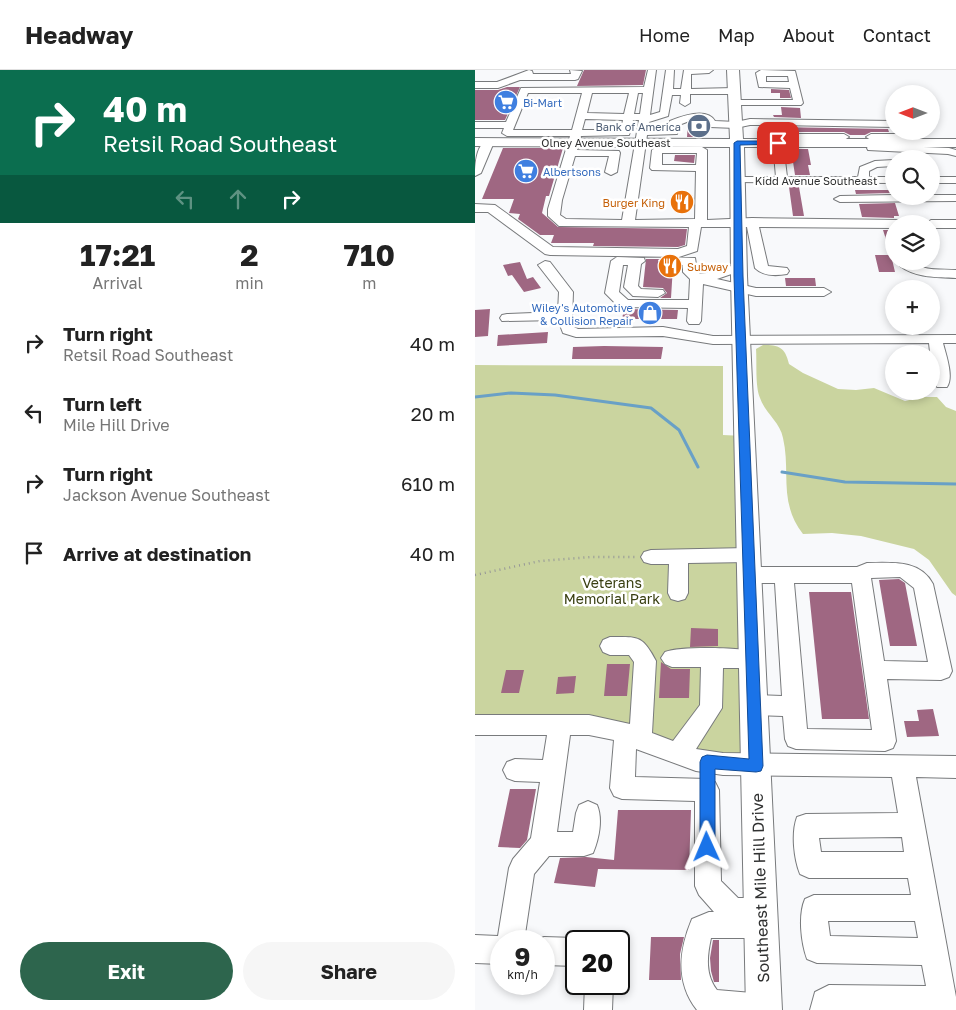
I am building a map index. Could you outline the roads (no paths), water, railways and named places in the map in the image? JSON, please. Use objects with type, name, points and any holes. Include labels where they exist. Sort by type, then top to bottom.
[{"type":"main road","name":"Southeast Mile Hill Drive","points":[[746,88],[736,125],[738,180],[745,222],[738,267],[764,1009]]},
{"type":"main road","name":"Olney Avenue Southeast","points":[[482,142],[574,142],[643,127],[737,143],[871,140],[956,143]]},
{"type":"street","points":[[475,85],[497,85],[537,70]]},
{"type":"street","points":[[519,78],[575,77],[576,70]]},
{"type":"street","points":[[628,222],[652,70]]},
{"type":"street","points":[[684,114],[687,72],[709,70]]},
{"type":"street","points":[[792,71],[798,102],[746,88],[761,73],[792,71]]},
{"type":"street","points":[[643,127],[665,114],[670,74],[687,77]]},
{"type":"street","points":[[668,92],[795,85]]},
{"type":"street","points":[[611,172],[615,153],[574,142],[507,133],[524,90],[648,90]]},
{"type":"street","points":[[588,90],[556,202],[555,218],[563,223],[885,224]]},
{"type":"street","points":[[574,142],[625,133],[634,90]]},
{"type":"street","points":[[581,116],[628,117],[643,127],[673,132],[674,123],[688,118],[706,118],[710,120],[710,124],[736,125],[750,122],[885,124]]},
{"type":"street","points":[[769,123],[771,136],[774,137],[885,139]]},
{"type":"street","points":[[827,124],[829,137]]},
{"type":"street","points":[[870,124],[870,147],[879,150],[949,151],[956,153]]},
{"type":"street","points":[[475,125],[510,125]]},
{"type":"street","points":[[475,173],[482,142]]},
{"type":"street","points":[[758,172],[782,176],[778,143]]},
{"type":"street","points":[[702,168],[656,168],[657,150],[702,150],[702,168],[698,223],[691,254],[690,272],[697,278],[756,292],[824,292]]},
{"type":"street","points":[[863,180],[864,170],[869,165],[885,164]]},
{"type":"street","name":"Kidd Avenue Southeast","points":[[738,180],[782,176],[885,180]]},
{"type":"street","points":[[940,180],[956,180]]},
{"type":"street","points":[[840,199],[956,198]]},
{"type":"street","points":[[475,208],[491,208],[550,251],[691,254]]},
{"type":"street","points":[[745,222],[762,268],[775,272],[782,271]]},
{"type":"street","points":[[940,224],[956,224]]},
{"type":"street","points":[[691,254],[635,261],[617,261],[612,293],[624,304],[695,299]]},
{"type":"street","points":[[635,261],[631,287],[638,293],[695,299]]},
{"type":"street","points":[[545,265],[566,292],[565,316],[568,330],[576,333],[625,332],[695,335],[713,340],[956,339]]},
{"type":"street","points":[[697,278],[722,274],[738,267]]},
{"type":"street","points":[[919,270],[956,274]]},
{"type":"street","points":[[936,270],[942,273]]},
{"type":"street","points":[[694,321],[697,278]]},
{"type":"street","points":[[507,318],[565,316]]},
{"type":"street","points":[[935,339],[941,367],[942,384]]},
{"type":"street","points":[[651,556],[679,556],[748,565],[784,575],[861,575],[867,570],[904,570],[923,584],[941,671],[875,670]]},
{"type":"street","points":[[678,593],[679,556]]},
{"type":"street","points":[[784,575],[796,739],[885,740]]},
{"type":"street","points":[[824,1010],[825,1002],[829,1000],[943,1005],[912,825],[896,767],[885,740],[861,575]]},
{"type":"street","points":[[610,646],[635,646],[645,661],[633,736],[622,788],[707,790]]},
{"type":"street","points":[[672,658],[752,658]]},
{"type":"street","points":[[678,754],[711,708],[712,658]]},
{"type":"street","points":[[753,705],[794,706]]},
{"type":"street","points":[[475,725],[599,726],[633,736],[678,754],[707,762],[755,752],[896,767],[956,768]]},
{"type":"street","points":[[513,930],[522,868],[543,844],[560,725]]},
{"type":"street","points":[[707,762],[707,886],[732,911],[761,918]]},
{"type":"street","points":[[515,770],[553,771]]},
{"type":"street","points":[[543,844],[584,844],[588,813]]},
{"type":"street","points":[[912,825],[806,826],[809,865],[918,865]]},
{"type":"street","points":[[925,908],[814,908],[817,949],[933,952]]},
{"type":"street","points":[[761,918],[709,925],[701,928],[695,946],[695,974],[696,986],[701,996],[707,1002],[715,1005],[764,1009]]},
{"type":"street","points":[[475,949],[490,950]]},
{"type":"street","points":[[597,1010],[598,995]]},
{"type":"waterway","points":[[475,397],[511,393],[555,395],[651,408],[679,430],[698,467]]},
{"type":"waterway","points":[[782,472],[845,482],[956,484]]},
{"type":"place","name":"Bi-Mart","points":[[506,102]]},
{"type":"place","name":"Bank of America","points":[[699,126]]},
{"type":"place","name":"Albertsons","points":[[526,171]]},
{"type":"place","name":"Burger King","points":[[682,202]]},
{"type":"place","name":"Subway","points":[[670,266]]},
{"type":"place","name":"Wiley's Automotive & Collision Repair","points":[[650,313]]},
{"type":"park label","name":"Veterans Memorial Park","points":[[612,590]]}]
